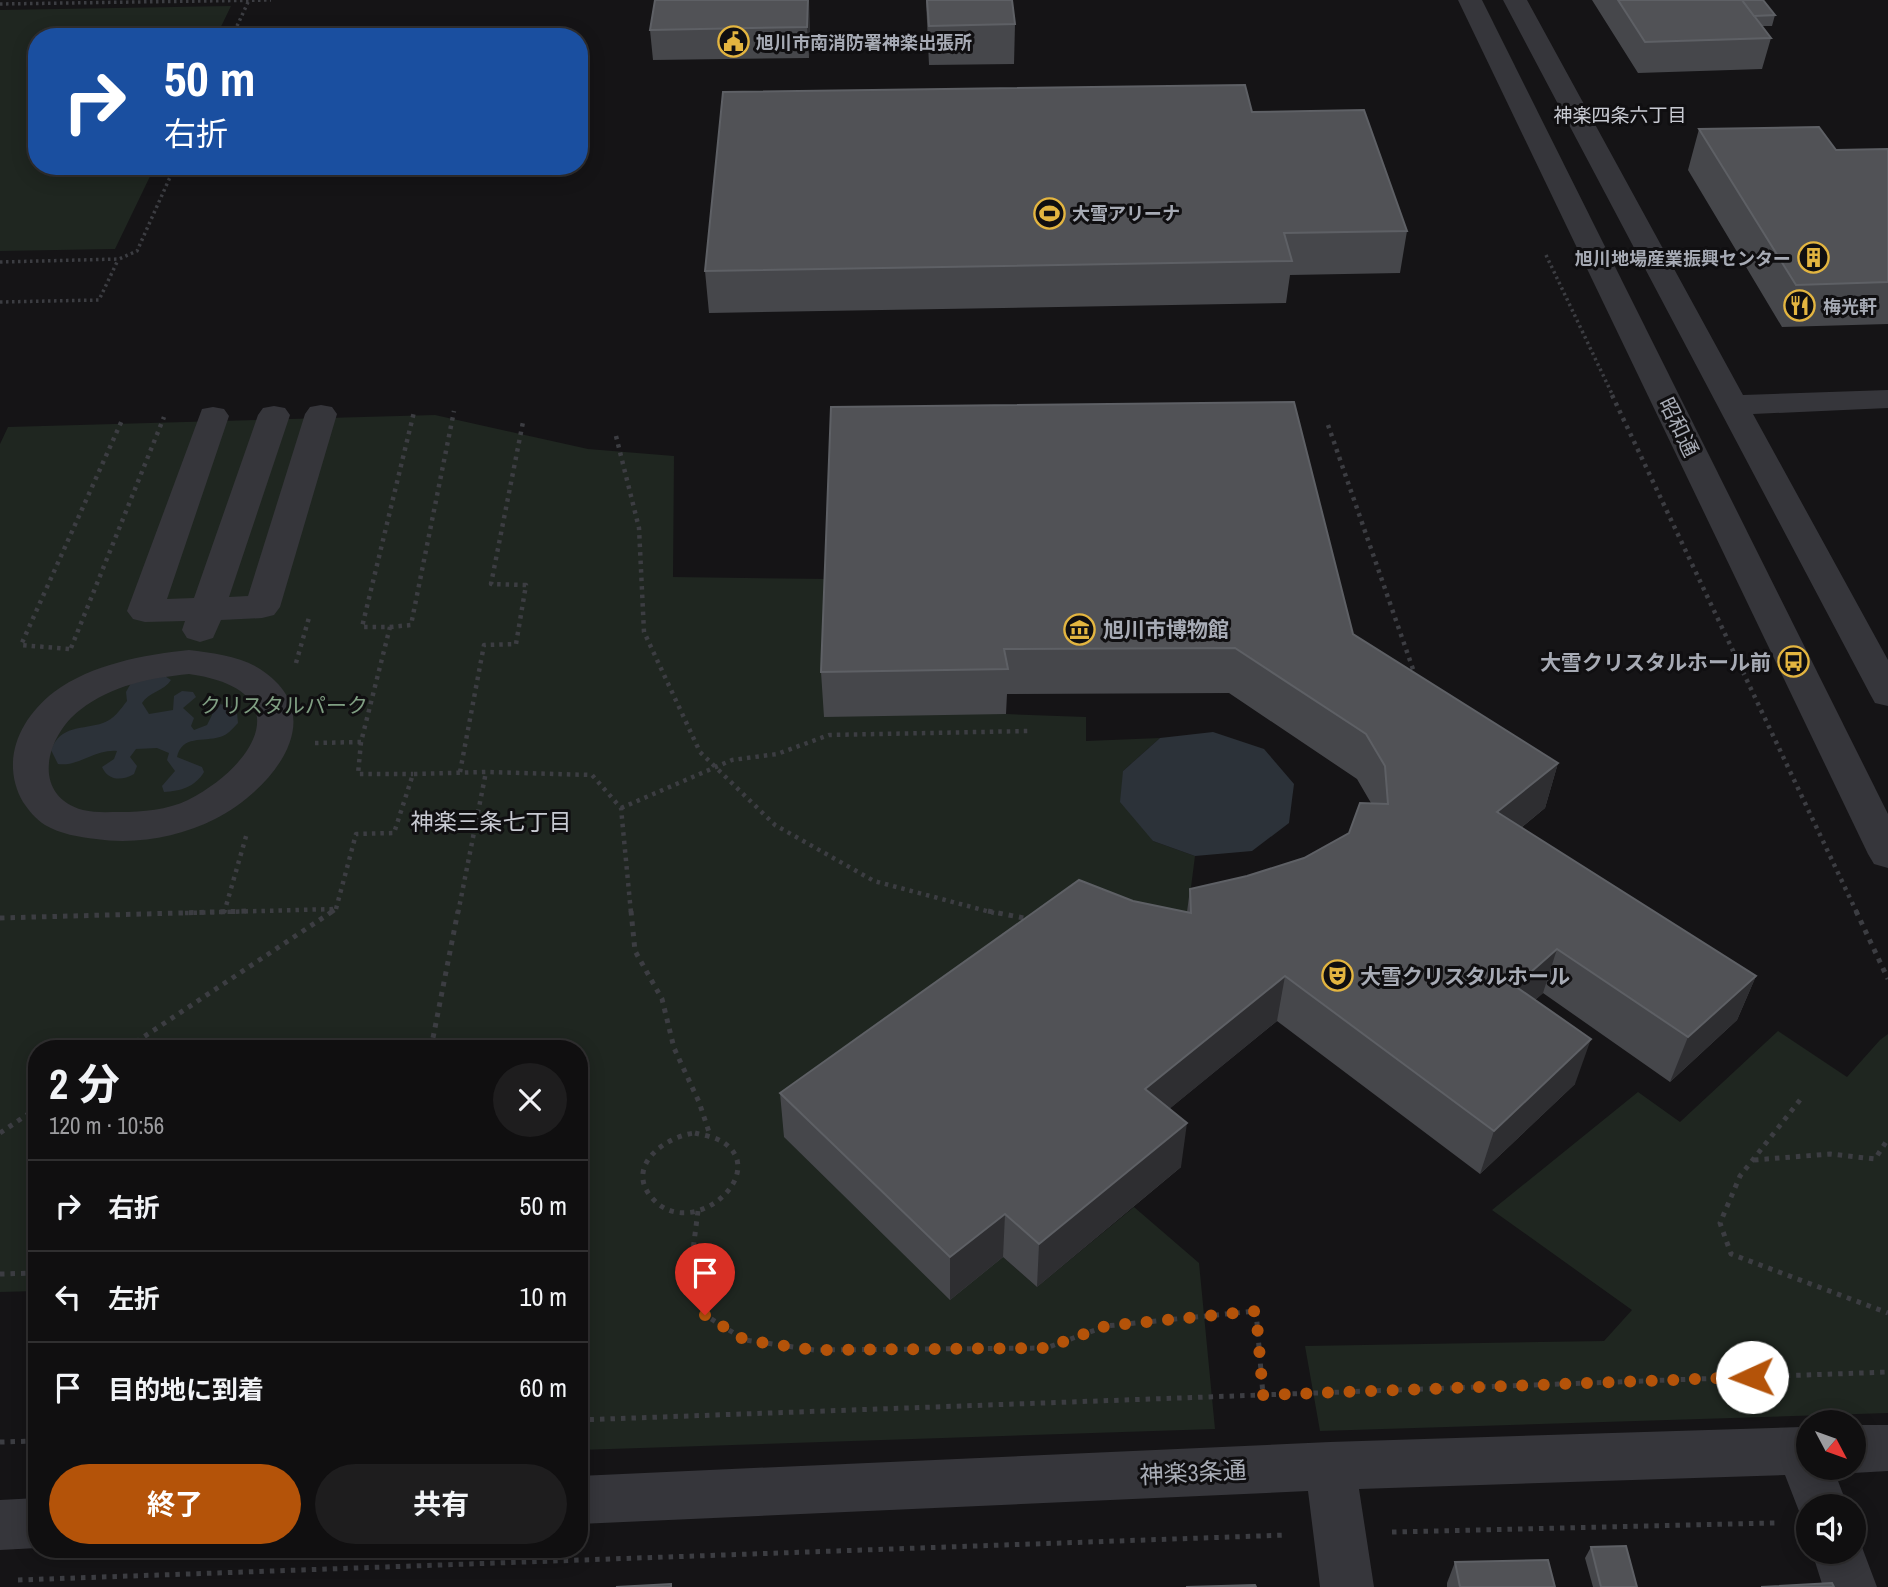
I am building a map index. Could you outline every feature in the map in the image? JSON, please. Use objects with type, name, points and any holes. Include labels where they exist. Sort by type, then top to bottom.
[{"type":"street","name":"昭和通","points":[[1470,0],[1888,854]]},
{"type":"street","points":[[1514,0],[1888,694]]},
{"type":"street","points":[[1732,405],[1888,399]]},
{"type":"street","points":[[213,416],[145,611],[262,607],[321,414]]},
{"type":"street","points":[[189,662],[274,415]]},
{"type":"street","points":[[189,662],[223,667],[250,678],[269,696],[276,720],[272,745],[254,774],[222,799],[181,818],[136,827],[94,826],[58,814],[36,794],[27,767],[34,738],[53,714],[81,692],[115,675],[152,665],[189,662]]},
{"type":"street","points":[[1866,1449],[1888,1448]]},
{"type":"street","name":"神楽3条通","points":[[588,1500],[1330,1466],[1796,1451]]},
{"type":"street","points":[[1330,1466],[1347,1587]]},
{"type":"street","points":[[0,1525],[28,1523]]},
{"type":"street","points":[[1842,1564],[1850,1587]]},
{"type":"path","points":[[236,28],[249,0]]},
{"type":"path","points":[[0,5],[271,0]]},
{"type":"path","points":[[0,262],[119,259],[137,251],[171,175]]},
{"type":"path","points":[[1544,250],[1622,421],[1888,979]]},
{"type":"path","points":[[0,302],[99,300],[119,259]]},
{"type":"path","points":[[414,412],[362,627],[411,625],[454,411]]},
{"type":"path","points":[[66,662],[164,417]]},
{"type":"path","points":[[71,649],[21,645],[123,418]]},
{"type":"path","points":[[460,772],[484,645],[516,644],[526,585],[491,584],[523,422]]},
{"type":"path","points":[[1328,425],[1417,680]]},
{"type":"path","points":[[616,436],[639,528],[644,632],[700,752],[775,825],[874,881],[1013,918],[1041,919]]},
{"type":"path","points":[[390,627],[361,742],[358,774],[486,772],[592,775],[621,808],[635,951],[662,999],[674,1048],[699,1102],[710,1135]]},
{"type":"path","points":[[621,808],[732,760],[778,754],[829,735],[1029,731]]},
{"type":"path","points":[[272,745],[361,742]]},
{"type":"path","points":[[433,1040],[486,772]]},
{"type":"path","points":[[139,1040],[337,909],[356,834],[394,833],[412,774]]},
{"type":"path","points":[[0,918],[337,909]]},
{"type":"path","points":[[1800,1100],[1740,1175],[1720,1223],[1731,1254],[1888,1313]]},
{"type":"path","points":[[0,1133],[28,1114]]},
{"type":"path","points":[[679,1135],[710,1135],[722,1140],[732,1149],[738,1161],[739,1174],[725,1198],[712,1207],[681,1212],[666,1208],[654,1200],[646,1189],[643,1176],[645,1163],[665,1142],[679,1135]]},
{"type":"path","points":[[1753,1160],[1830,1154],[1875,1159],[1888,1139]]},
{"type":"path","points":[[698,1211],[689,1281],[705,1315],[745,1340],[814,1350],[1046,1348],[1106,1326],[1256,1311],[1263,1395]]},
{"type":"path","points":[[0,1274],[28,1273]]},
{"type":"path","points":[[588,1420],[1888,1372]]},
{"type":"path","points":[[0,1442],[28,1441]]},
{"type":"path","points":[[14,1580],[1339,1534],[1796,1515]]},
{"type":"green space","points":[[231,6],[220,28],[28,28],[28,175],[151,175],[115,249],[0,251],[0,10]]},
{"type":"green space","name":"クリスタルパーク","points":[[435,415],[588,449],[674,456],[673,577],[829,579],[1006,714],[1086,717],[1086,741],[1160,738],[1123,771],[1153,841],[1195,856],[1185,934],[1003,1257],[1037,1287],[1134,1207],[1199,1263],[1215,1429],[588,1450],[588,1040],[28,1040],[28,1291],[0,1292],[0,444],[8,427]]},
{"type":"green space","points":[[1778,1031],[1847,1077],[1888,1034],[1888,1413],[1866,1414],[1866,1410],[1796,1410],[1796,1416],[1320,1431],[1305,1346],[1604,1341],[1632,1310],[1492,1210],[1638,1092],[1680,1122]]},
{"type":"shaded area","points":[[163,675],[171,680],[142,703],[149,714],[173,710],[174,696],[182,691],[193,692],[196,697],[183,708],[194,718],[191,726],[194,730],[207,725],[212,715],[210,707],[219,704],[232,706],[237,713],[238,723],[225,735],[183,745],[177,757],[202,767],[204,772],[192,785],[164,792],[162,786],[175,771],[167,760],[169,753],[157,748],[136,749],[130,757],[137,766],[134,774],[125,778],[112,777],[102,767],[114,759],[117,751],[101,753],[73,763],[58,764],[51,750],[61,736],[73,729],[107,721],[127,701],[126,692],[131,683]]},
{"type":"shaded area","points":[[1213,732],[1264,749],[1294,784],[1289,823],[1252,851],[1195,856],[1153,841],[1120,802],[1123,771],[1160,738]]},
{"type":"building","points":[[655,0],[808,0],[807,27],[650,30]]},
{"type":"building","points":[[927,0],[1012,0],[1015,24],[929,26]]},
{"type":"building","points":[[1618,0],[1742,0],[1771,38],[1645,42]]},
{"type":"building","points":[[1742,0],[1763,0],[1775,15],[1754,16]]},
{"type":"building","name":"大雪アリーナ","points":[[1245,85],[1252,112],[1364,110],[1407,231],[1284,233],[1292,261],[705,271],[723,92]]},
{"type":"building","points":[[1819,127],[1836,150],[1888,149],[1888,282],[1796,285],[1699,129]]},
{"type":"building","points":[[1294,402],[1353,634],[1558,763],[1497,812],[1756,976],[1688,1037],[1557,949],[1515,986],[1591,1039],[1494,1131],[1285,976],[1145,1089],[1187,1123],[1039,1244],[1005,1214],[950,1257],[780,1093],[1079,880],[1133,901],[1191,913],[1190,889],[1247,876],[1304,858],[1349,833],[1360,803],[1388,804],[1385,766],[1366,734],[1235,648],[1004,649],[1008,669],[821,672],[831,407]]},
{"type":"building","points":[[1626,1546],[1637,1587],[1601,1587],[1591,1547]]},
{"type":"building","points":[[1548,1560],[1555,1587],[1460,1587],[1455,1562]]},
{"type":"building","points":[[1832,1583],[1834,1587],[1761,1587]]},
{"type":"building","points":[[671,1584],[671,1587],[616,1587]]},
{"type":"building","points":[[1255,1585],[1256,1587],[1186,1587]]},
{"type":"place","name":"旭川市南消防署神楽出張所","points":[[733,42]]},
{"type":"place","name":"大雪アリーナ","points":[[1049,213]]},
{"type":"place","name":"旭川地場産業振興センター","points":[[1814,258]]},
{"type":"place","name":"梅光軒","points":[[1800,306]]},
{"type":"place","name":"旭川市博物館","points":[[1080,629]]},
{"type":"place","name":"大雪クリスタルホール前","points":[[1794,662]]},
{"type":"place","name":"大雪クリスタルホール","points":[[1337,976]]},
{"type":"district","name":"神楽四条六丁目","points":[[1620,115]]},
{"type":"district","name":"神楽三条七丁目","points":[[491,821]]},
{"type":"route","points":[[705,1315],[745,1340],[814,1350],[1046,1348],[1106,1326],[1256,1311],[1263,1395],[1752,1377]]}]
